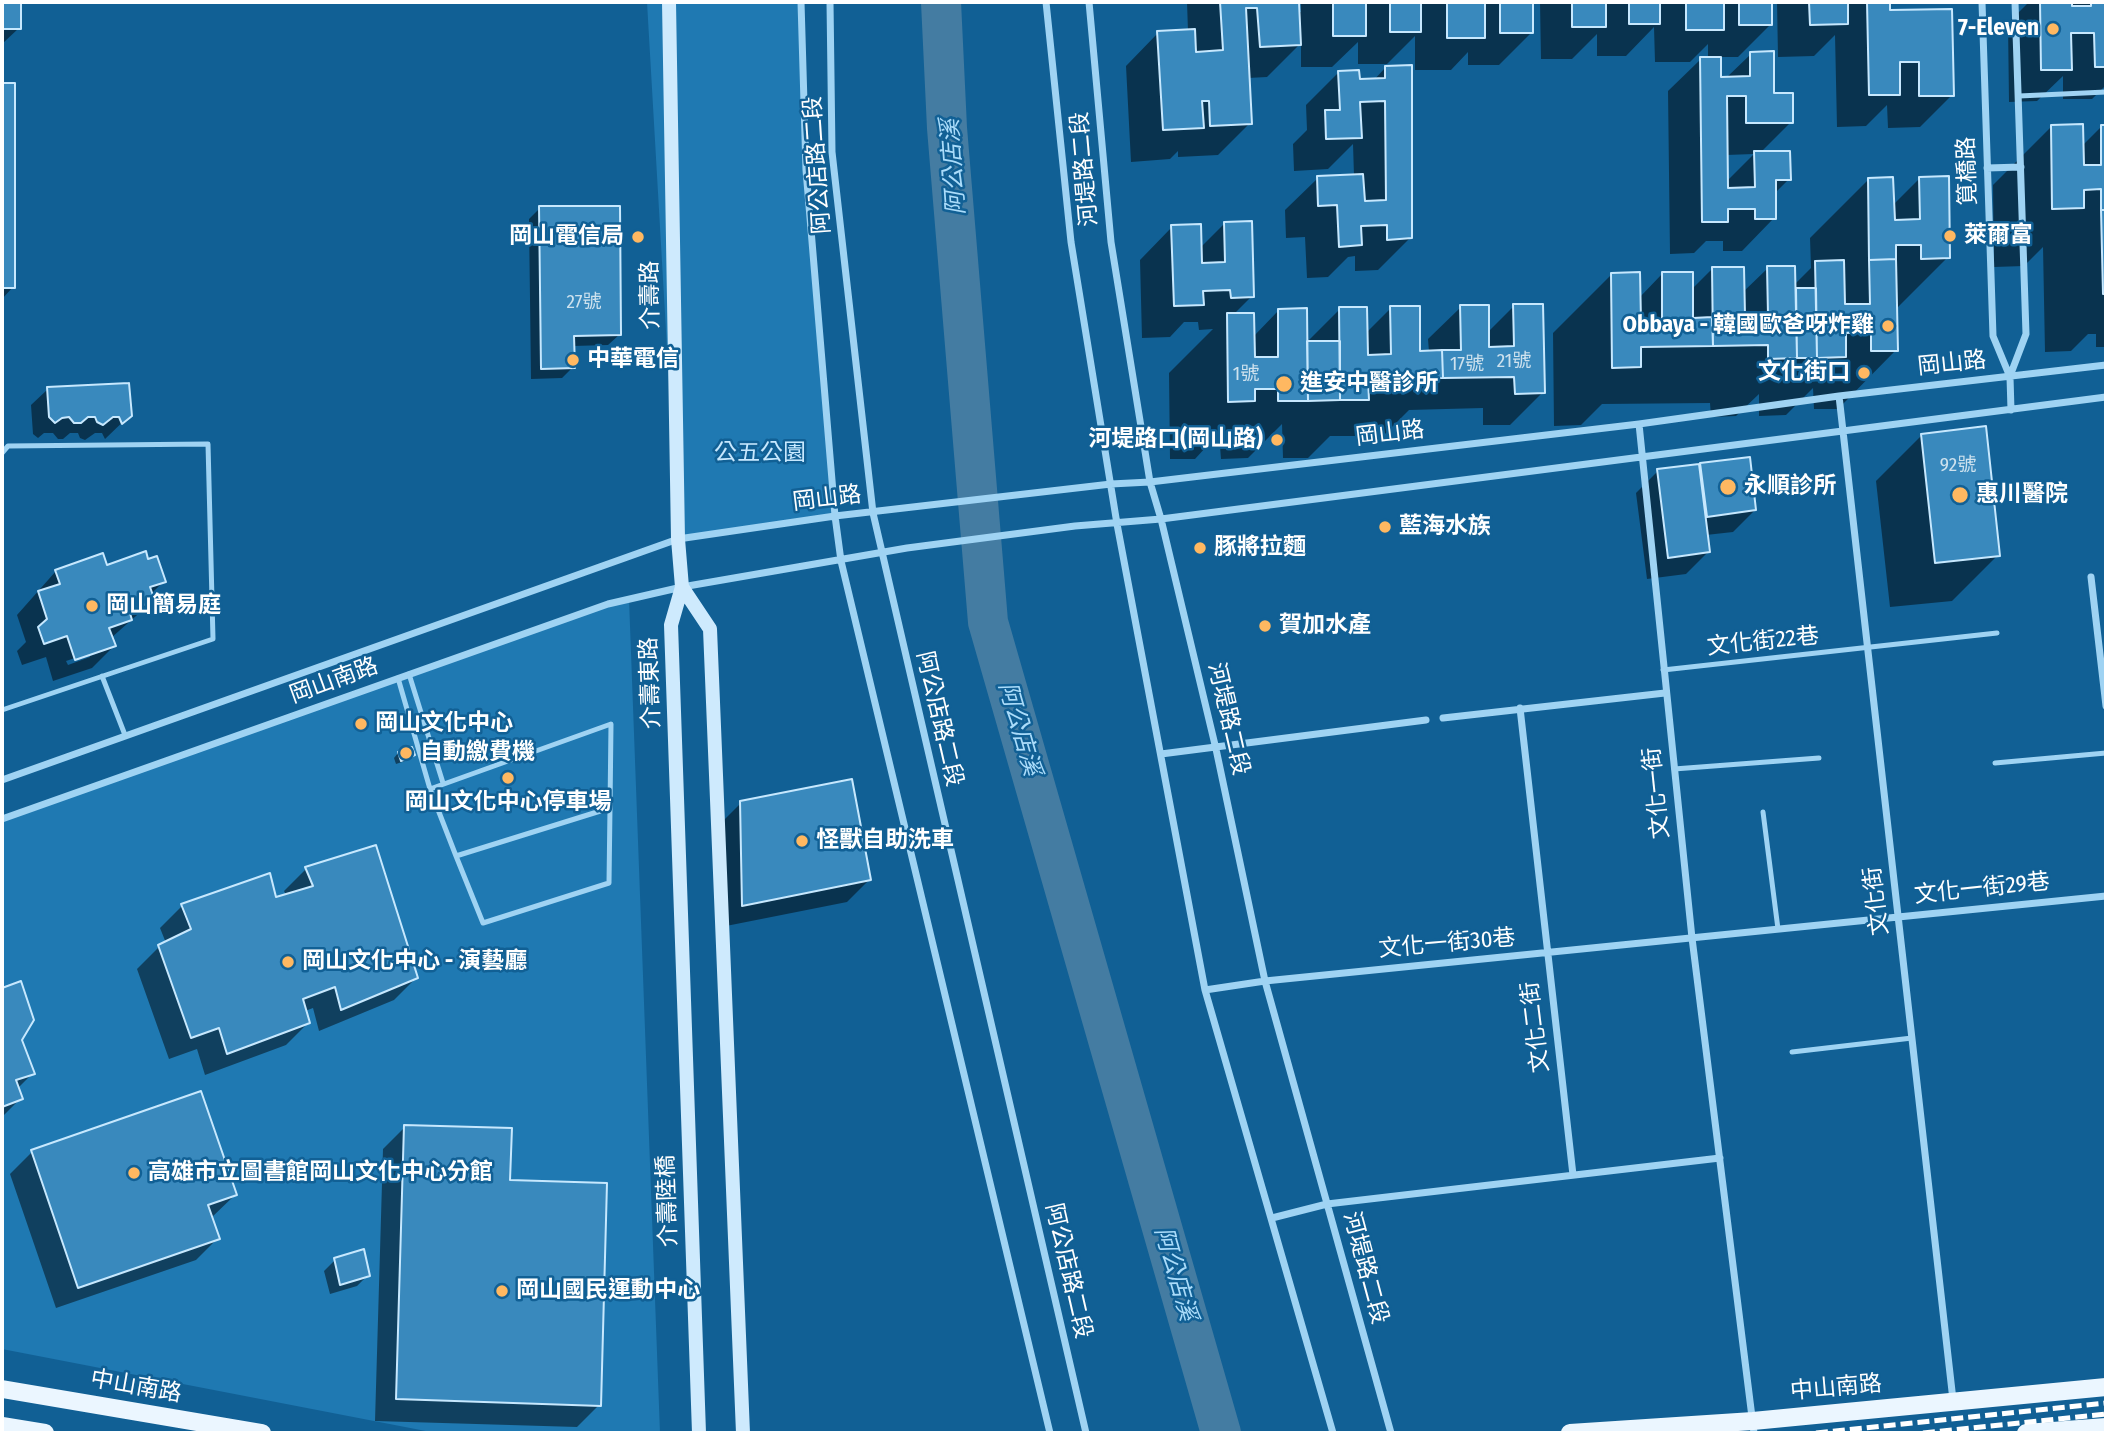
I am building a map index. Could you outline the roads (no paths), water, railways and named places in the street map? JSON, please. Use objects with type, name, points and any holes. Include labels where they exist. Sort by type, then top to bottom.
[{"type":"main road","name":"介壽路","points":[[669,2],[678,539],[682,587]]},
{"type":"main road","name":"介壽東路","points":[[682,587],[671,625],[683,967]]},
{"type":"main road","points":[[682,587],[710,629],[743,1433]]},
{"type":"main road","name":"介壽陸橋","points":[[683,967],[699,1433]]},
{"type":"main road","name":"中山南路","points":[[1570,1433],[1753,1427],[1953,1402],[2106,1387]]},
{"type":"main road","name":"中山南路","points":[[2,1389],[262,1433]]},
{"type":"main road","points":[[2,1426],[45,1433]]},
{"type":"main road","points":[[2026,1433],[2106,1427]]},
{"type":"street","name":"阿公店路二段","points":[[802,2],[806,170],[841,561],[1050,1433]]},
{"type":"street","name":"阿公店路二段","points":[[831,2],[832,152],[873,513],[1086,1433]]},
{"type":"street","name":"河堤路二段","points":[[1046,2],[1071,242],[1116,524],[1205,990],[1333,1433]]},
{"type":"street","name":"河堤路二段","points":[[1088,2],[1111,242],[1150,482],[1216,748],[1265,981],[1391,1433]]},
{"type":"street","name":"筧橋路","points":[[1982,2],[1993,336],[2010,377],[2011,410]]},
{"type":"street","name":"筧橋路","points":[[2010,377],[2026,334],[2015,2]]},
{"type":"street","points":[[1987,168],[2021,167]]},
{"type":"street","name":"岡山路","points":[[678,539],[835,516],[1639,424],[1839,396],[2106,365]]},
{"type":"street","name":"文化街","points":[[1839,396],[1953,1402]]},
{"type":"street","points":[[682,587],[907,548],[1075,526],[1161,519],[2106,397]]},
{"type":"street","name":"文化一街","points":[[1639,424],[1692,938],[1753,1427]]},
{"type":"street","name":"岡山南路","points":[[2,780],[678,539]]},
{"type":"street","points":[[2091,577],[2106,706]]},
{"type":"street","name":"岡山南路","points":[[2,819],[608,604],[682,587]]},
{"type":"street","points":[[1443,718],[1665,692]]},
{"type":"street","name":"文化二街","points":[[1520,708],[1573,1175]]},
{"type":"street","points":[[1161,754],[1426,720]]},
{"type":"street","name":"文化一街29巷","points":[[1692,938],[2106,895]]},
{"type":"street","name":"文化一街30巷","points":[[1205,990],[1265,981],[1692,938]]},
{"type":"street","points":[[1272,1218],[1327,1204],[1720,1158]]},
{"type":"lane","points":[[2019,96],[2106,93]]},
{"type":"lane","points":[[2,453],[8,446],[208,444],[213,639],[2,710]]},
{"type":"lane","name":"文化街22巷","points":[[1663,670],[1997,633]]},
{"type":"lane","points":[[410,674],[443,783]]},
{"type":"lane","points":[[102,676],[125,735]]},
{"type":"lane","points":[[398,678],[430,789],[482,923],[609,883],[611,724],[430,789]]},
{"type":"lane","points":[[1995,763],[2106,753]]},
{"type":"lane","points":[[1674,769],[1819,758]]},
{"type":"lane","points":[[456,856],[610,808]]},
{"type":"lane","points":[[1763,812],[1778,929]]},
{"type":"lane","points":[[1791,1052],[1912,1038]]},
{"type":"waterway","name":"阿公店溪","points":[[941,2],[947,128],[988,622],[1221,1433]]},
{"type":"railway","points":[[1816,1433],[2106,1403]]},
{"type":"railway","points":[[1923,1433],[2106,1414]]},
{"type":"place","name":"7-Eleven","points":[[2053,29]]},
{"type":"place","name":"萊爾富","points":[[1950,236]]},
{"type":"place","name":"岡山電信局","points":[[638,237]]},
{"type":"place","name":"Obbaya - 韓國歐爸呀炸雞","points":[[1888,326]]},
{"type":"place","name":"中華電信","points":[[573,360]]},
{"type":"place","name":"文化街口","points":[[1864,373]]},
{"type":"place","name":"進安中醫診所","points":[[1284,384]]},
{"type":"place","name":"河堤路口(岡山路)","points":[[1277,440]]},
{"type":"place","name":"永順診所","points":[[1728,487]]},
{"type":"place","name":"惠川醫院","points":[[1960,495]]},
{"type":"place","name":"藍海水族","points":[[1385,527]]},
{"type":"place","name":"豚將拉麵","points":[[1200,548]]},
{"type":"place","name":"岡山簡易庭","points":[[92,606]]},
{"type":"place","name":"賀加水產","points":[[1265,626]]},
{"type":"place","name":"岡山文化中心","points":[[361,724]]},
{"type":"place","name":"自動繳費機","points":[[406,753]]},
{"type":"place","name":"岡山文化中心停車場","points":[[508,778]]},
{"type":"place","name":"怪獸自助洗車","points":[[802,841]]},
{"type":"place","name":"岡山文化中心 - 演藝廳","points":[[288,962]]},
{"type":"place","name":"高雄市立圖書館岡山文化中心分館","points":[[134,1173]]},
{"type":"place","name":"岡山國民運動中心","points":[[502,1291]]},
{"type":"park label","name":"公五公園","points":[[760,454]]}]
